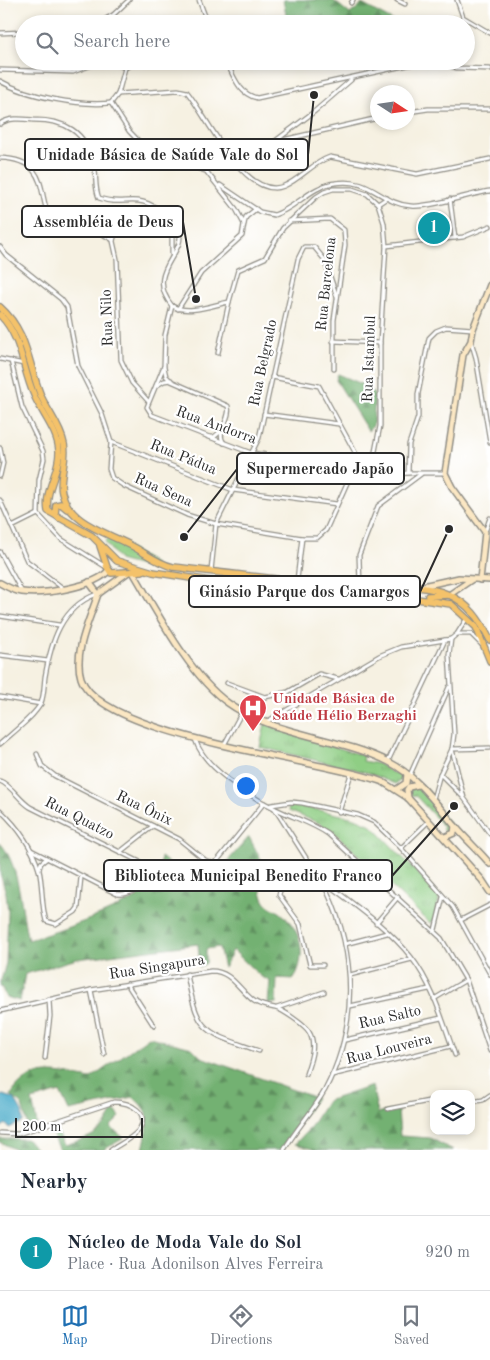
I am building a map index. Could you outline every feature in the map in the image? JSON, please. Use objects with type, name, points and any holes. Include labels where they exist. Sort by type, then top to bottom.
[{"type":"main road","points":[[480,580],[485,532],[452,486],[445,473],[463,356],[471,341],[473,329],[490,285]]},
{"type":"main road","points":[[0,307],[18,329],[41,396],[64,442],[66,451],[61,486],[71,511]]},
{"type":"main road","points":[[0,315],[15,336],[34,395],[58,442],[59,460],[47,504],[51,514],[84,531],[117,561],[147,571],[216,582],[397,596],[451,604],[476,627],[489,658]]},
{"type":"main road","points":[[60,519],[55,514],[56,505],[61,504],[91,526],[132,546],[158,564],[211,572],[360,586],[418,587],[459,578],[490,580]]},
{"type":"main road","points":[[100,544],[108,569],[114,573],[147,571]]},
{"type":"main road","points":[[0,583],[22,592],[64,590],[102,577],[108,569]]},
{"type":"main road","points":[[130,572],[98,594],[80,653],[81,677],[87,690],[99,702],[118,713],[195,739],[373,779],[397,789],[408,798],[444,837],[490,892]]},
{"type":"main road","points":[[130,572],[202,679],[223,699],[242,712],[266,722],[337,742],[388,762],[409,774],[490,864]]},
{"type":"main road","points":[[397,596],[404,594],[435,597],[448,595],[471,579]]},
{"type":"main road","points":[[89,582],[98,594]]},
{"type":"main road","points":[[418,587],[459,600],[474,613],[490,640]]},
{"type":"main road","points":[[397,789],[406,783],[409,774]]},
{"type":"main road","points":[[408,798],[407,790],[409,787],[418,785]]},
{"type":"main road","points":[[444,837],[454,834],[455,826]]},
{"type":"street","points":[[113,15],[129,0]]},
{"type":"street","points":[[199,0],[205,15]]},
{"type":"street","points":[[397,0],[405,4]]},
{"type":"street","points":[[457,0],[462,15]]},
{"type":"street","points":[[475,24],[490,33]]},
{"type":"street","points":[[0,33],[15,32]]},
{"type":"street","points":[[475,67],[490,69]]},
{"type":"street","points":[[0,70],[73,72],[78,70]]},
{"type":"street","points":[[111,103],[118,94],[125,70]]},
{"type":"street","points":[[231,70],[245,94],[257,98],[351,80],[390,70]]},
{"type":"street","points":[[274,142],[315,111],[351,80]]},
{"type":"street","points":[[0,81],[15,90],[53,98],[85,103],[111,103]]},
{"type":"street","points":[[118,94],[178,90],[187,92],[240,170],[250,179],[261,184],[279,187],[289,183],[322,160],[330,157],[417,174],[490,159]]},
{"type":"street","points":[[111,103],[129,131],[151,154],[206,171],[217,183],[244,224]]},
{"type":"street","points":[[415,111],[428,109],[490,109]]},
{"type":"street","points":[[0,124],[10,120],[46,120],[64,123],[80,139],[94,162],[99,198],[148,202],[160,210],[178,228],[180,236],[165,270],[162,282],[163,290],[172,306],[178,309],[191,310],[229,302]]},
{"type":"street","points":[[231,156],[274,142],[370,120]]},
{"type":"street","points":[[0,158],[22,162],[37,173],[48,215],[55,224],[72,231],[98,232],[158,221],[172,222]]},
{"type":"street","points":[[217,183],[256,209],[274,215],[324,186],[348,182],[369,186],[387,198],[404,205],[416,206],[490,191]]},
{"type":"street","points":[[218,353],[238,270],[265,258],[290,221],[316,197],[333,189],[345,189],[366,194],[378,204],[387,198]]},
{"type":"street","points":[[312,192],[316,197]]},
{"type":"street","points":[[450,199],[455,238]]},
{"type":"street","name":"Rua Istambul","points":[[371,472],[380,426],[380,343],[386,246],[384,223],[378,204]]},
{"type":"street","points":[[178,309],[201,273],[242,236],[246,217],[256,209]]},
{"type":"street","points":[[158,221],[160,210]]},
{"type":"street","name":"Rua Barcelona","points":[[290,221],[330,219],[344,230],[345,245],[333,341],[334,369]]},
{"type":"street","points":[[158,221],[172,234],[172,257]]},
{"type":"street","points":[[386,246],[455,238],[478,233],[490,226]]},
{"type":"street","name":"Rua Nilo","points":[[117,227],[114,240],[117,259],[121,360],[132,383],[148,400]]},
{"type":"street","points":[[98,232],[114,240]]},
{"type":"street","name":"Rua Sena","points":[[0,247],[6,255],[62,299],[67,306],[78,366],[102,414],[111,442],[109,469],[115,481],[187,514],[216,524],[302,538],[317,538],[323,533],[355,468]]},
{"type":"street","name":"Rua Belgrado","points":[[211,572],[216,524],[259,438],[298,259],[304,247],[314,247],[321,254],[337,297]]},
{"type":"street","points":[[172,306],[165,335],[164,366],[166,376],[171,381],[228,406],[229,412],[221,432],[221,440],[224,444]]},
{"type":"street","points":[[408,473],[409,444],[418,417],[418,394],[429,338],[436,331],[446,328],[473,329]]},
{"type":"street","points":[[333,341],[380,343]]},
{"type":"street","points":[[471,341],[476,358],[490,442]]},
{"type":"street","points":[[0,359],[32,366]]},
{"type":"street","points":[[11,362],[22,407],[43,451],[44,459],[38,488],[38,514],[62,539],[108,569]]},
{"type":"street","points":[[148,400],[164,366]]},
{"type":"street","points":[[272,377],[319,386],[356,454],[355,468]]},
{"type":"street","points":[[155,387],[160,382],[171,381]]},
{"type":"street","name":"Rua Andorra","points":[[148,400],[147,407],[152,415],[207,438],[251,453],[327,462],[391,476],[408,473],[445,473]]},
{"type":"street","points":[[264,414],[339,424]]},
{"type":"street","points":[[207,438],[214,437],[221,432]]},
{"type":"street","name":"Rua Pádua","points":[[111,442],[233,490],[338,504]]},
{"type":"street","points":[[0,448],[3,463],[0,476]]},
{"type":"street","points":[[360,586],[359,555],[378,506],[422,474]]},
{"type":"street","points":[[0,500],[27,561],[64,590]]},
{"type":"street","points":[[12,527],[38,514]]},
{"type":"street","points":[[485,532],[490,518]]},
{"type":"street","points":[[297,580],[302,538]]},
{"type":"street","points":[[0,552],[22,592]]},
{"type":"street","points":[[0,744],[19,728],[41,704],[48,661],[59,625],[79,604],[98,594]]},
{"type":"street","points":[[0,616],[59,625]]},
{"type":"street","points":[[266,722],[388,652],[451,639],[457,634],[467,617]]},
{"type":"street","points":[[457,634],[471,634],[489,658]]},
{"type":"street","points":[[433,800],[440,774],[452,749],[454,734],[448,655],[451,639]]},
{"type":"street","points":[[388,762],[445,640]]},
{"type":"street","points":[[0,655],[48,661]]},
{"type":"street","points":[[227,683],[265,697],[288,692],[319,674],[339,679]]},
{"type":"street","points":[[409,774],[449,686]]},
{"type":"street","points":[[0,697],[41,704]]},
{"type":"street","points":[[224,745],[242,712]]},
{"type":"street","points":[[195,739],[201,754],[214,767],[264,803],[313,824],[328,834],[435,930],[466,980],[490,1051]]},
{"type":"street","points":[[452,749],[490,748]]},
{"type":"street","points":[[452,749],[464,798]]},
{"type":"street","name":"Rua Ônix","points":[[37,754],[42,766],[48,772],[179,839],[205,860],[213,863],[217,861],[264,803]]},
{"type":"street","points":[[445,764],[456,765]]},
{"type":"street","points":[[339,812],[351,774]]},
{"type":"street","points":[[440,774],[464,798],[490,834]]},
{"type":"street","name":"Rua Quatzo","points":[[0,781],[6,784],[22,802],[30,807],[148,866],[152,873],[151,880],[122,895],[81,877]]},
{"type":"street","points":[[427,794],[435,789]]},
{"type":"street","points":[[270,806],[291,802],[339,812],[374,822],[401,848],[443,896],[461,920],[490,974]]},
{"type":"street","points":[[276,809],[334,904],[350,975],[350,1006],[345,1040],[331,1076],[315,1107],[284,1150]]},
{"type":"street","points":[[0,810],[16,826],[31,850],[39,870],[45,916],[51,924],[62,921],[78,908],[81,877],[31,850]]},
{"type":"street","points":[[401,848],[429,821]]},
{"type":"street","points":[[120,852],[153,826]]},
{"type":"street","points":[[39,870],[41,863],[47,859]]},
{"type":"street","points":[[312,868],[284,884],[280,888],[279,895],[300,924],[310,964],[323,965]]},
{"type":"street","points":[[319,877],[376,923],[412,959],[434,999],[455,1055]]},
{"type":"street","points":[[435,930],[443,896]]},
{"type":"street","points":[[376,923],[398,898]]},
{"type":"street","points":[[461,920],[490,905]]},
{"type":"street","points":[[344,944],[387,933]]},
{"type":"street","points":[[350,975],[412,959]]},
{"type":"street","name":"Rua Singapura","points":[[0,1009],[91,990],[187,974],[221,972],[227,974],[254,1001],[266,1007],[277,1008],[302,1024],[312,1038],[312,1050],[306,1074]]},
{"type":"street","points":[[187,974],[197,1018],[203,1026],[218,1036],[259,1051]]},
{"type":"street","points":[[434,999],[466,980]]},
{"type":"street","points":[[127,984],[154,1026]]},
{"type":"street","points":[[350,1006],[429,989]]},
{"type":"street","points":[[91,990],[104,1054]]},
{"type":"street","points":[[277,1008],[324,992]]},
{"type":"street","points":[[45,1058],[50,1016],[49,999]]},
{"type":"street","name":"Rua Salto","points":[[345,1040],[441,1018]]},
{"type":"street","name":"Rua Louveira","points":[[331,1076],[452,1046]]},
{"type":"street","points":[[475,1101],[483,1100],[490,1095]]},
{"type":"street","points":[[388,1109],[430,1101]]},
{"type":"street","points":[[0,1134],[18,1134],[114,1102],[126,1102],[136,1106],[140,1112],[140,1127],[130,1138],[111,1150]]},
{"type":"green space","points":[[283,0],[333,0],[350,14],[362,4],[382,15],[286,15]]},
{"type":"green space","points":[[338,374],[369,387],[375,396],[373,426],[368,431],[336,380]]},
{"type":"green space","points":[[107,539],[127,547],[155,564],[152,569],[119,560],[105,542]]},
{"type":"green space","points":[[265,724],[364,756],[363,761],[379,764],[393,773],[401,773],[402,780],[395,784],[369,773],[260,747]]},
{"type":"green space","points":[[417,787],[448,822],[452,828],[450,833],[442,829],[444,827],[416,796],[411,795],[410,789]]},
{"type":"green space","points":[[291,804],[355,818],[371,825],[437,893],[439,899],[434,921],[430,923],[338,836],[319,823],[289,811],[288,806]]},
{"type":"green space","points":[[249,837],[266,869],[261,885],[263,898],[268,905],[288,920],[298,935],[300,944],[300,961],[294,979],[277,978],[276,1003],[268,1004],[270,981],[260,976],[233,950],[224,968],[219,947],[206,949],[206,963],[200,968],[198,944],[77,959],[25,974],[20,1001],[6,997],[0,984],[6,963],[8,912],[6,893],[0,873],[0,843],[7,852],[16,876],[28,940],[94,918],[143,893],[157,879],[161,857],[203,889]]},
{"type":"green space","points":[[149,1037],[192,1048],[201,1057],[316,1098],[280,1150],[143,1150],[148,1127],[147,1115],[140,1103],[133,1097],[69,1111],[60,1092],[32,1100],[37,1124],[28,1127],[22,1105],[11,1095],[27,1079],[36,1075],[56,1073],[90,1079]]},
{"type":"green space","points":[[372,1086],[378,1113],[398,1110],[400,1136],[430,1138],[453,1150],[316,1150],[295,1144],[310,1128],[327,1101]]},
{"type":"green space","points":[[114,1109],[120,1117],[110,1127],[124,1138],[103,1150],[60,1150],[50,1129],[56,1126],[65,1145],[95,1134],[110,1118]]},
{"type":"green space","points":[[0,1139],[26,1139],[38,1150],[16,1150],[0,1142]]},
{"type":"water","points":[[0,1096],[14,1098],[22,1112],[23,1122],[9,1128],[6,1124],[0,1128]]},
{"type":"place","name":"Unidade Básica de Saúde Vale do Sol","points":[[314,95]]},
{"type":"place","name":"Núcleo de Moda Vale do Sol","points":[[434,228]]},
{"type":"place","name":"Assembléia de Deus","points":[[196,299]]},
{"type":"place","name":"Ginásio Parque dos Camargos","points":[[449,529]]},
{"type":"place","name":"Supermercado Japão","points":[[184,537]]},
{"type":"place","name":"Unidade Básica de Saúde Hélio Berzaghi","points":[[253,732]]},
{"type":"place","name":"Biblioteca Municipal Benedito Franco","points":[[454,806]]}]
